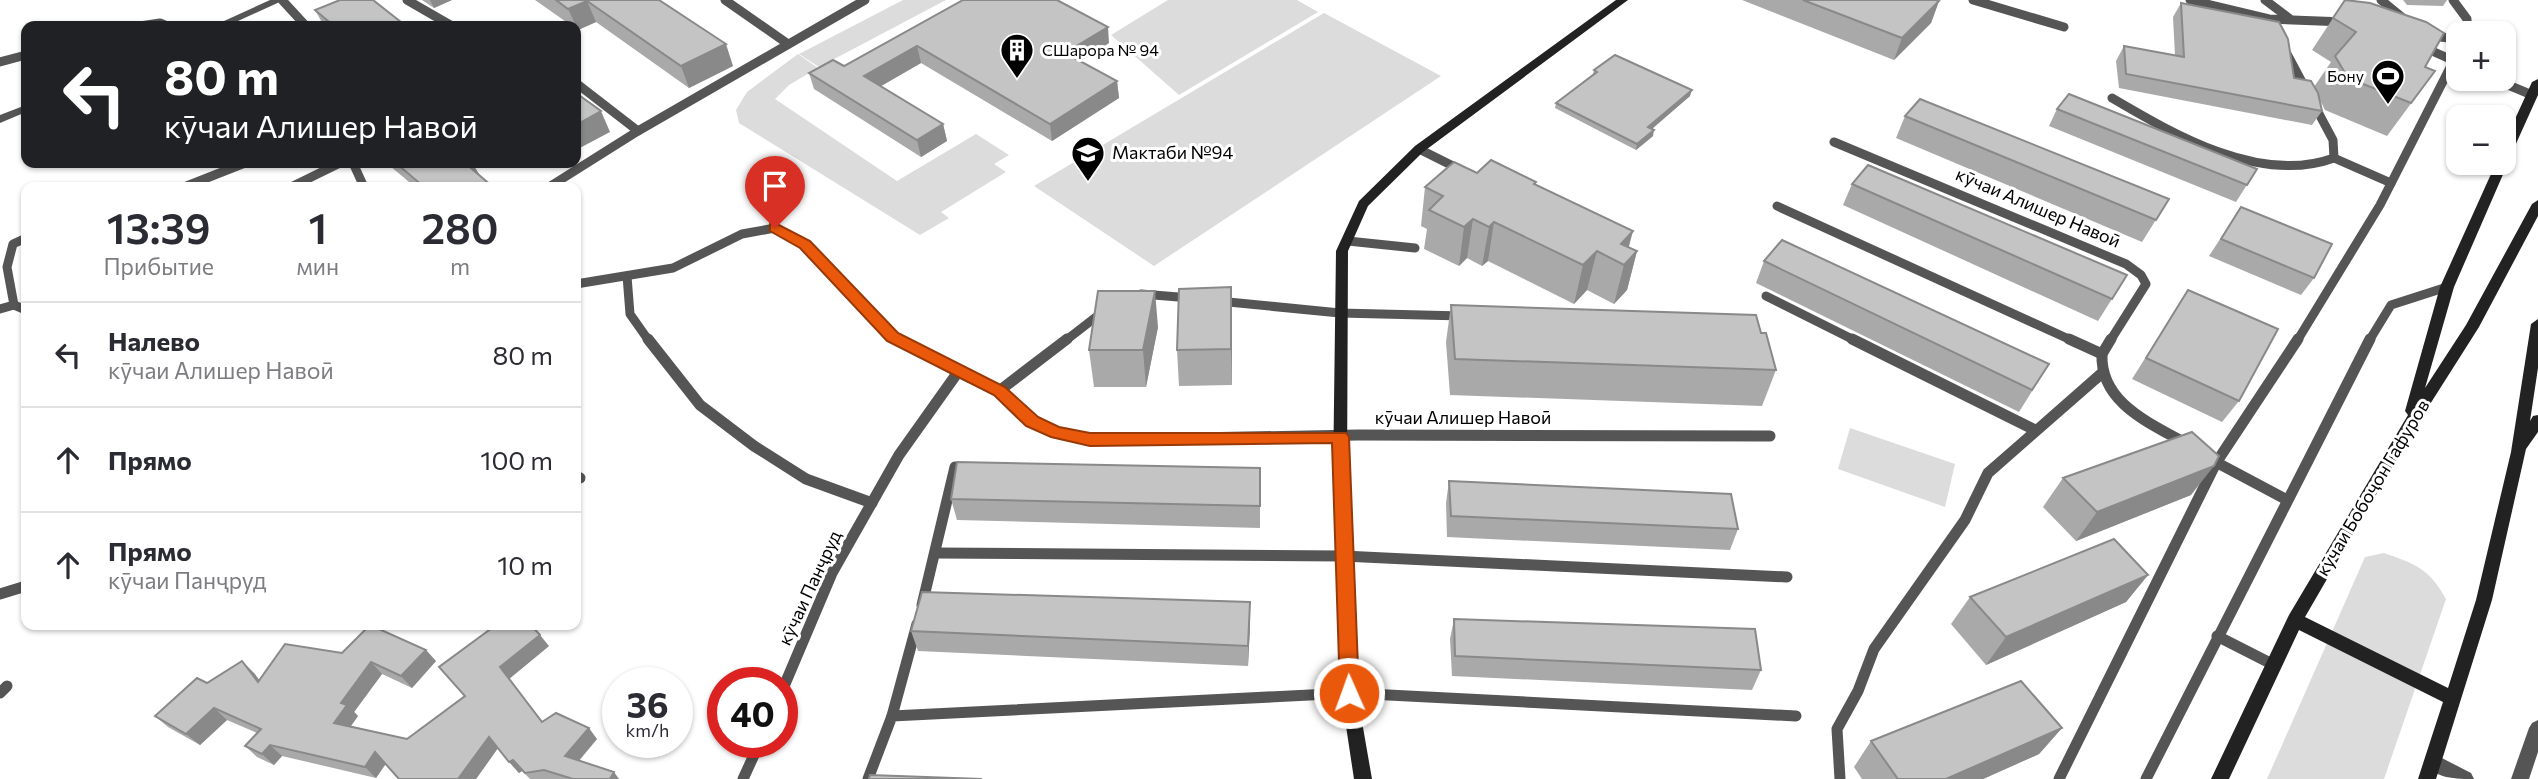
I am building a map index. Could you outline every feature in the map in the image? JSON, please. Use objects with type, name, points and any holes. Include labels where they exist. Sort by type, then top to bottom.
[{"type":"main road","points":[[1363,779],[1349,693],[1343,556],[1339,313],[1342,251],[1363,204],[1419,149],[1623,0]]},
{"type":"main road","points":[[2516,130],[2538,82]]},
{"type":"main road","points":[[2408,428],[2446,287],[2497,175]]},
{"type":"main road","name":"кӯчаи Бобоҷон Гафуров","points":[[2220,779],[2295,620],[2408,428],[2472,327],[2538,204]]},
{"type":"main road","points":[[2430,771],[2484,600],[2518,452],[2538,324]]},
{"type":"main road","points":[[2518,452],[2538,419]]},
{"type":"main road","points":[[2295,620],[2454,699]]},
{"type":"street","points":[[230,21],[281,0]]},
{"type":"street","points":[[0,119],[21,110]]},
{"type":"street","points":[[2520,779],[2538,728]]},
{"type":"street","points":[[2430,771],[2465,779]]},
{"type":"lane","points":[[281,0],[301,21]]},
{"type":"lane","points":[[407,0],[443,21]]},
{"type":"lane","points":[[725,0],[788,44]]},
{"type":"lane","points":[[581,167],[865,0]]},
{"type":"lane","points":[[1973,0],[2064,27]]},
{"type":"lane","points":[[2190,0],[2269,19],[2357,23]]},
{"type":"lane","points":[[2265,0],[2289,18]]},
{"type":"lane","points":[[2381,0],[2407,22]]},
{"type":"lane","points":[[2453,0],[2467,16],[2468,21]]},
{"type":"lane","points":[[2269,19],[2276,32]]},
{"type":"lane","points":[[2424,36],[2446,38]]},
{"type":"lane","points":[[2409,41],[2446,58]]},
{"type":"lane","points":[[2282,44],[2333,140],[2334,158]]},
{"type":"lane","points":[[0,62],[21,56]]},
{"type":"lane","points":[[2059,779],[2216,463],[2272,382],[2380,205],[2446,81]]},
{"type":"lane","points":[[581,87],[638,131]]},
{"type":"lane","points":[[2516,88],[2532,95]]},
{"type":"lane","points":[[2112,98],[2145,119],[2212,148],[2264,165],[2288,168],[2325,164],[2334,158]]},
{"type":"lane","name":"кӯчаи Алишер Навоӣ","points":[[1834,142],[2126,264],[2141,275],[2146,284],[2102,354],[2101,374]]},
{"type":"lane","points":[[1419,149],[1479,179]]},
{"type":"lane","points":[[2334,158],[2391,183]]},
{"type":"lane","points":[[197,182],[232,168]]},
{"type":"lane","points":[[301,182],[330,168]]},
{"type":"lane","points":[[557,182],[579,168]]},
{"type":"lane","points":[[1777,206],[2102,354]]},
{"type":"lane","points":[[581,283],[659,274],[744,234],[761,228],[775,228],[805,245],[893,337],[958,372]]},
{"type":"lane","points":[[15,304],[7,267],[13,244],[21,240]]},
{"type":"lane","points":[[1348,241],[1415,248]]},
{"type":"lane","points":[[627,276],[630,314],[700,405],[754,446],[806,479],[872,503]]},
{"type":"lane","points":[[2146,779],[2365,348],[2391,305],[2446,287]]},
{"type":"lane","points":[[999,391],[1124,296],[1339,313],[1479,316]]},
{"type":"lane","points":[[1766,296],[2035,430]]},
{"type":"lane","points":[[0,309],[15,304],[21,307]]},
{"type":"lane","name":"кӯчаи Алишер Навоӣ","points":[[958,372],[999,391],[1032,422],[1056,433],[1090,440],[1770,436]]},
{"type":"lane","name":"кӯчаи Панҷруд","points":[[792,667],[832,573],[899,455],[958,372]]},
{"type":"lane","points":[[1840,779],[1837,729],[1858,691],[1874,649],[1965,520],[1988,473],[2101,374],[2113,396],[2193,448]]},
{"type":"lane","points":[[2204,456],[2287,500]]},
{"type":"lane","points":[[868,779],[892,716],[936,553],[955,467]]},
{"type":"lane","points":[[936,553],[1343,556],[1787,577]]},
{"type":"lane","points":[[0,594],[21,588]]},
{"type":"lane","points":[[2217,636],[2274,665]]},
{"type":"lane","points":[[892,716],[1349,693],[1796,716]]},
{"type":"lane","points":[[743,779],[753,758]]},
{"type":"shaded area","points":[[903,0],[946,0],[819,67],[799,54]]},
{"type":"shaded area","points":[[1168,0],[1297,0],[1318,12],[1179,95],[1111,35]]},
{"type":"shaded area","points":[[1324,13],[1441,76],[1154,266],[1034,186]]},
{"type":"shaded area","points":[[798,54],[818,68],[789,85],[775,99],[897,181],[976,134],[1009,155],[994,164],[1006,172],[941,212],[949,218],[920,235],[739,123],[736,110],[747,92]]},
{"type":"shaded area","points":[[1850,428],[1955,464],[1945,507],[1838,469]]},
{"type":"shaded area","points":[[2384,553],[2420,568],[2434,580],[2446,599],[2384,779],[2267,779],[2365,557]]},
{"type":"building","points":[[340,0],[373,0],[400,21],[328,21],[315,10]]},
{"type":"building","points":[[556,0],[659,0],[726,44],[681,66],[587,1],[568,9]]},
{"type":"building","name":"СШарора № 94","points":[[963,0],[1057,0],[1108,27],[1065,53],[1117,81],[1050,124],[917,46],[864,76],[943,124],[917,140],[809,73],[833,60],[844,66]]},
{"type":"building","points":[[1803,0],[1936,0],[1939,1],[1902,38]]},
{"type":"building","points":[[2345,0],[2370,3],[2426,22],[2444,33],[2425,67],[2435,71],[2411,103],[2348,78],[2335,56],[2356,32],[2333,18]]},
{"type":"building","points":[[2181,3],[2279,22],[2288,39],[2294,78],[2311,81],[2318,93],[2322,111],[2126,74],[2124,46],[2184,57]]},
{"type":"building","points":[[1615,55],[1692,90],[1648,127],[1654,130],[1637,144],[1556,103]]},
{"type":"building","points":[[2069,94],[2257,169],[2247,185],[2057,109]]},
{"type":"building","points":[[581,97],[601,111],[581,122]]},
{"type":"building","points":[[1920,99],[2169,199],[2156,220],[1905,116]]},
{"type":"building","points":[[1491,160],[1536,182],[1534,184],[1633,231],[1621,244],[1637,251],[1624,265],[1597,251],[1583,265],[1494,222],[1489,227],[1473,219],[1464,227],[1429,210],[1443,196],[1425,187],[1454,162],[1477,173]]},
{"type":"building","points":[[1868,165],[2127,275],[2112,299],[1852,184]]},
{"type":"building","points":[[402,168],[471,168],[487,182],[418,182]]},
{"type":"building","points":[[2241,207],[2332,244],[2314,278],[2221,239]]},
{"type":"building","points":[[1782,240],[2049,364],[2032,390],[1764,261]]},
{"type":"building","points":[[1231,287],[1231,349],[1177,350],[1179,289]]},
{"type":"building","points":[[2188,290],[2278,329],[2239,401],[2146,358]]},
{"type":"building","points":[[1098,291],[1155,291],[1143,350],[1089,350]]},
{"type":"building","points":[[1451,305],[1756,315],[1761,333],[1766,333],[1776,370],[1455,359]]},
{"type":"building","points":[[2192,432],[2219,456],[2214,466],[2097,512],[2063,478]]},
{"type":"building","points":[[957,462],[1260,468],[1260,506],[951,499]]},
{"type":"building","points":[[1449,481],[1731,494],[1738,529],[1451,516]]},
{"type":"building","points":[[2114,539],[2148,575],[2006,637],[1970,597]]},
{"type":"building","points":[[922,592],[1250,602],[1248,646],[911,631]]},
{"type":"building","points":[[1454,619],[1755,629],[1761,670],[1455,656]]},
{"type":"building","points":[[365,630],[381,630],[426,650],[401,676],[371,662],[341,703],[347,705],[334,723],[407,739],[465,696],[439,667],[489,630],[536,630],[540,635],[500,667],[542,722],[556,713],[589,728],[565,756],[614,772],[610,779],[573,779],[544,770],[525,773],[513,760],[509,762],[489,737],[458,779],[399,779],[375,752],[365,767],[270,745],[262,754],[245,746],[261,729],[214,708],[186,734],[155,716],[197,678],[207,683],[242,661],[258,682],[285,644],[342,653]]},
{"type":"building","points":[[2021,681],[2062,728],[1946,779],[1898,779],[1871,741]]},
{"type":"building","points":[[870,775],[982,779],[869,779]]},
{"type":"place","name":"СШарора № 94","points":[[1017,80]]},
{"type":"place","name":"Бону","points":[[2388,106]]},
{"type":"place","name":"Мактаби №94","points":[[1088,183]]},
{"type":"route","points":[[775,228],[805,245],[893,337],[999,391],[1032,422],[1056,433],[1090,440],[1340,437],[1349,693]]}]
